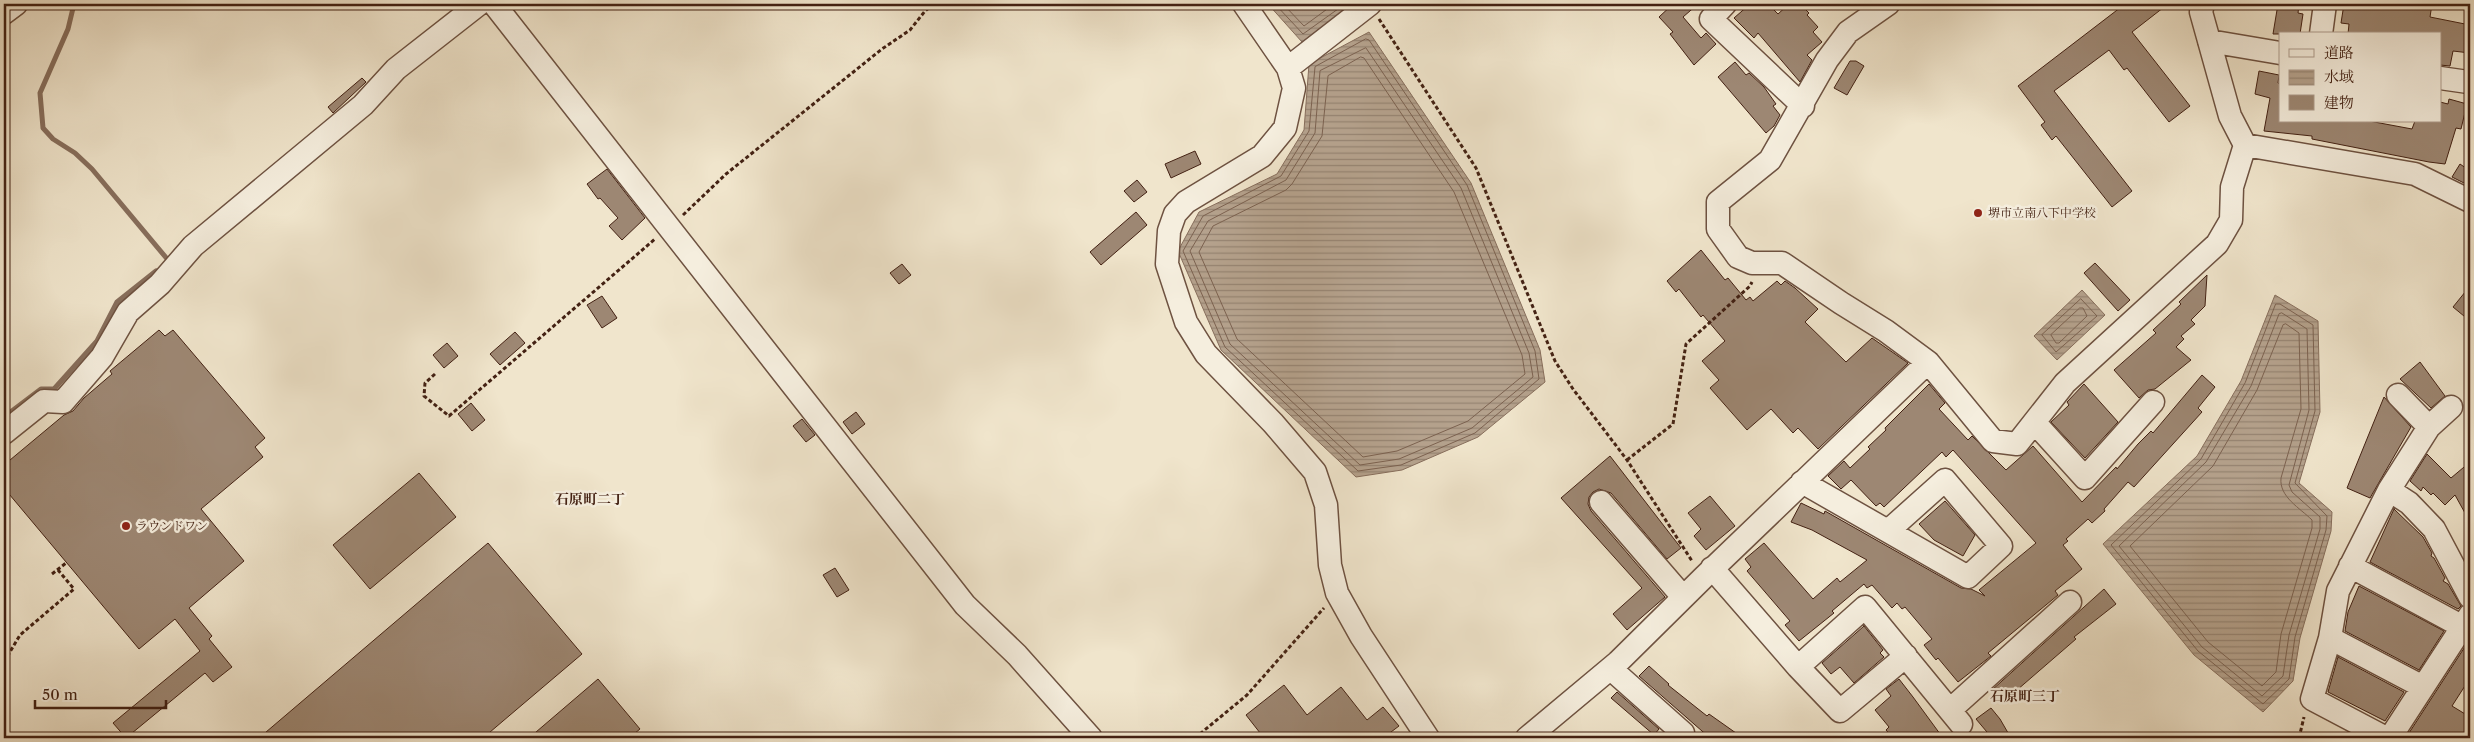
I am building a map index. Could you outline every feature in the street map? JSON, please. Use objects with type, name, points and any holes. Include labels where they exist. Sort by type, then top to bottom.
[{"type":"street","points":[[4,14],[16,4]]},
{"type":"street","points":[[4,433],[44,401],[63,402],[102,357],[128,312],[160,284],[193,246],[363,105],[396,69],[479,4]]},
{"type":"street","points":[[494,4],[965,605],[1017,655],[1091,738]]},
{"type":"street","points":[[1244,4],[1288,68],[1294,88],[1285,128],[1262,156],[1186,202],[1175,214],[1169,231],[1167,264],[1186,322],[1206,354],[1273,424],[1315,472],[1326,505],[1330,565],[1336,593],[1361,636],[1428,738]]},
{"type":"street","points":[[1288,68],[1370,4]]},
{"type":"street","points":[[1725,4],[1711,19],[1803,106]]},
{"type":"street","points":[[1888,4],[1848,32],[1828,60],[1770,160],[1718,202],[1718,229],[1738,257],[1752,264],[1782,263],[1886,331],[1928,362],[1993,441],[2017,444],[2065,383],[2217,244],[2231,220],[2232,187],[2245,145],[2230,116],[2201,12],[2203,4]]},
{"type":"street","points":[[2321,32],[2325,4]]},
{"type":"street","points":[[2209,42],[2279,53]]},
{"type":"street","points":[[2442,78],[2468,82]]},
{"type":"street","points":[[2245,145],[2414,174],[2470,201]]},
{"type":"street","points":[[1527,738],[1611,669],[1683,597],[1928,362]]},
{"type":"street","points":[[2398,395],[2429,427]]},
{"type":"street","points":[[2035,423],[2085,478],[2153,402]]},
{"type":"street","points":[[2386,738],[2312,699],[2330,638],[2338,591],[2389,490],[2429,427],[2451,407]]},
{"type":"street","points":[[1802,482],[1968,577],[2001,546],[1945,480],[1888,531]]},
{"type":"street","points":[[2389,490],[2409,503],[2434,529],[2470,597]]},
{"type":"street","points":[[1601,502],[1683,597]]},
{"type":"street","points":[[2350,566],[2466,621],[2390,738]]},
{"type":"street","points":[[1708,573],[1840,711],[1906,656]]},
{"type":"street","points":[[1798,667],[1865,608],[1956,717],[2070,602]]},
{"type":"street","points":[[2330,638],[2423,687]]},
{"type":"street","points":[[1611,669],[1683,733]]},
{"type":"path","points":[[1370,4],[1476,168],[1555,361],[1573,389],[1627,460],[1682,547],[1708,573]]},
{"type":"path","points":[[1627,460],[1673,424],[1686,344],[1750,286],[1760,263]]},
{"type":"path","points":[[52,574],[66,563]]},
{"type":"path","points":[[4,662],[20,635],[74,589],[58,570]]},
{"type":"path","points":[[1194,738],[1247,694],[1336,593]]},
{"type":"water","points":[[1268,4],[1352,4],[1302,42]]},
{"type":"water","points":[[1369,32],[1471,183],[1540,350],[1545,382],[1478,437],[1402,470],[1356,477],[1221,350],[1178,251],[1199,212],[1277,174],[1304,130],[1309,64]]},
{"type":"water","points":[[2082,290],[2105,315],[2057,360],[2034,336]]},
{"type":"water","points":[[2275,295],[2318,321],[2320,412],[2299,483],[2332,512],[2331,531],[2300,638],[2293,681],[2263,712],[2194,655],[2103,544],[2197,456],[2241,381]]},
{"type":"building","points":[[1673,4],[1698,4],[1683,17],[1701,38],[1706,33],[1716,44],[1694,65],[1670,34],[1673,32],[1659,17]]},
{"type":"building","points":[[1750,4],[1768,4],[1778,14],[1789,4],[1800,4],[1809,13],[1807,15],[1818,27],[1813,32],[1822,42],[1807,55],[1812,60],[1800,82],[1758,33],[1754,38],[1734,18]]},
{"type":"building","points":[[2125,4],[2168,4],[2132,32],[2190,106],[2169,122],[2127,68],[2124,70],[2109,50],[2054,91],[2132,191],[2112,207],[2056,136],[2052,140],[2041,125],[2045,122],[2018,86]]},
{"type":"building","points":[[2278,4],[2299,4],[2298,13],[2303,14],[2300,32],[2279,32],[2279,34],[2273,34]]},
{"type":"building","points":[[2344,4],[2377,8],[2377,4],[2432,4],[2430,17],[2470,25],[2470,53],[2453,51],[2450,66],[2442,65],[2442,32],[2348,32],[2349,24],[2341,23]]},
{"type":"building","points":[[1850,61],[1856,61],[1864,66],[1847,95],[1834,88]]},
{"type":"building","points":[[1735,62],[1746,75],[1749,73],[1764,87],[1776,104],[1773,106],[1780,115],[1774,126],[1766,133],[1718,77]]},
{"type":"building","points":[[2259,71],[2279,75],[2279,122],[2374,122],[2412,129],[2415,122],[2442,122],[2442,102],[2448,104],[2449,99],[2467,104],[2461,129],[2456,128],[2445,164],[2312,139],[2312,136],[2264,131],[2270,98],[2255,94]]},
{"type":"building","points":[[362,78],[366,82],[333,113],[328,107]]},
{"type":"building","points":[[1195,151],[1201,164],[1171,178],[1165,164]]},
{"type":"building","points":[[2460,164],[2470,171],[2470,186],[2452,177]]},
{"type":"building","points":[[607,169],[645,218],[622,240],[609,226],[618,218],[600,198],[598,199],[587,184]]},
{"type":"building","points":[[1137,180],[1147,192],[1134,202],[1124,191]]},
{"type":"building","points":[[1136,212],[1147,225],[1101,265],[1090,252]]},
{"type":"building","points":[[1701,250],[1725,280],[1728,278],[1746,300],[1750,297],[1753,301],[1777,281],[1781,285],[1785,281],[1795,288],[1818,309],[1805,322],[1846,362],[1872,338],[1908,363],[1818,449],[1798,428],[1793,433],[1771,409],[1747,430],[1710,388],[1719,380],[1702,361],[1725,341],[1703,315],[1701,317],[1679,289],[1676,292],[1667,281]]},
{"type":"building","points":[[2095,263],[2130,300],[2118,311],[2084,273]]},
{"type":"building","points":[[902,264],[911,275],[899,284],[890,273]]},
{"type":"building","points":[[2207,275],[2205,306],[2191,320],[2195,324],[2181,336],[2184,339],[2176,347],[2191,360],[2155,389],[2148,390],[2139,398],[2114,370],[2156,333],[2153,330],[2181,304],[2179,302]]},
{"type":"building","points":[[2470,286],[2470,321],[2453,307]]},
{"type":"building","points":[[602,296],[617,318],[602,328],[587,305]]},
{"type":"building","name":"ラウンドワン","points":[[159,330],[165,336],[173,330],[265,438],[255,447],[263,457],[201,509],[244,561],[189,608],[212,636],[209,639],[232,667],[213,682],[205,673],[126,738],[113,723],[200,651],[175,619],[139,649],[4,488],[4,465],[64,415],[73,411],[84,398],[112,374],[110,371]]},
{"type":"building","points":[[515,332],[525,343],[500,365],[490,354]]},
{"type":"building","points":[[447,343],[458,356],[444,368],[433,355]]},
{"type":"building","points":[[2420,362],[2445,396],[2431,408],[2400,379]]},
{"type":"building","points":[[2202,375],[2215,387],[2198,408],[2202,412],[2134,487],[2128,482],[2104,509],[2105,511],[2092,523],[2088,519],[2066,539],[2068,541],[2063,545],[2082,569],[2055,591],[2058,595],[1988,653],[1991,656],[1958,682],[1938,658],[1936,660],[1924,645],[1932,639],[1905,607],[1902,609],[1897,603],[1892,608],[1872,585],[1867,588],[1864,584],[1832,611],[1834,613],[1799,641],[1785,625],[1790,621],[1747,571],[1751,567],[1745,559],[1764,543],[1813,599],[1837,578],[1840,582],[1867,560],[1812,530],[1791,522],[1801,503],[1824,514],[1825,511],[1961,588],[1971,589],[1985,596],[1979,590],[2036,543],[1953,450],[1946,457],[1942,452],[1884,507],[1880,503],[1876,506],[1851,480],[1841,489],[1828,476],[1844,461],[1850,468],[1870,449],[1868,447],[1886,430],[1885,428],[1929,384],[1945,403],[1939,409],[1968,440],[1972,436],[2006,470],[2033,446],[2082,502],[2116,467],[2117,469],[2151,431],[2153,433]]},
{"type":"building","points":[[2084,384],[2118,422],[2085,458],[2051,422],[2069,405],[2067,402]]},
{"type":"building","points":[[2384,397],[2411,427],[2370,498],[2347,488]]},
{"type":"building","points":[[471,403],[485,420],[472,431],[458,414]]},
{"type":"building","points":[[856,412],[865,424],[852,434],[843,422]]},
{"type":"building","points":[[802,419],[815,435],[806,442],[793,426]]},
{"type":"building","points":[[2427,454],[2451,478],[2470,462],[2470,522],[2455,495],[2445,505],[2433,493],[2431,495],[2423,487],[2421,491],[2410,481]]},
{"type":"building","points":[[1610,456],[1681,548],[1667,559],[1611,493],[1599,489],[1589,497],[1588,504],[1591,511],[1665,597],[1627,630],[1613,614],[1642,588],[1561,498]]},
{"type":"building","points":[[419,473],[456,517],[370,589],[333,545]]},
{"type":"building","points":[[1710,496],[1735,526],[1706,550],[1694,536],[1701,529],[1688,513]]},
{"type":"building","points":[[1945,501],[1975,535],[1963,556],[1934,540],[1919,524]]},
{"type":"building","points":[[2394,509],[2423,537],[2432,553],[2431,556],[2445,578],[2443,581],[2448,584],[2461,606],[2458,609],[2370,562]]},
{"type":"building","points":[[488,543],[582,654],[483,738],[259,738]]},
{"type":"building","points":[[835,568],[849,590],[837,597],[823,575]]},
{"type":"building","points":[[2359,586],[2444,631],[2419,670],[2345,631],[2348,612]]},
{"type":"building","points":[[2104,589],[2116,604],[2074,637],[2076,639],[2002,703],[1992,690]]},
{"type":"building","points":[[1864,626],[1883,650],[1880,653],[1884,657],[1854,683],[1840,667],[1831,674],[1822,663]]},
{"type":"building","points":[[2470,639],[2470,678],[2452,706],[2470,717],[2470,738],[2419,738],[2409,733]]},
{"type":"building","points":[[2338,657],[2404,692],[2385,721],[2328,692]]},
{"type":"building","points":[[1649,666],[1668,685],[1707,716],[1709,714],[1743,738],[1710,738],[1639,676]]},
{"type":"building","points":[[598,679],[640,729],[629,738],[529,738]]},
{"type":"building","points":[[1899,679],[1943,738],[1893,738],[1886,730],[1889,727],[1875,710],[1891,696],[1886,689]]},
{"type":"building","points":[[1284,685],[1307,715],[1341,687],[1367,720],[1383,707],[1399,726],[1383,738],[1264,738],[1246,715]]},
{"type":"building","points":[[1617,692],[1659,729],[1654,735],[1611,698]]},
{"type":"building","points":[[1991,708],[2011,738],[1992,738],[1976,719]]},
{"type":"waterway","points":[[74,4],[68,29],[40,93],[43,128],[53,139],[75,153],[92,169],[168,260]]},
{"type":"waterway","points":[[4,417],[41,389],[54,389],[97,341],[117,302],[156,271]]},
{"type":"place","name":"堺市立南八下中学校","points":[[1978,213]]},
{"type":"place","name":"ラウンドワン","points":[[126,526]]},
{"type":"district","name":"石原町二丁","points":[[590,499]]},
{"type":"district","name":"石原町三丁","points":[[2025,696]]}]
